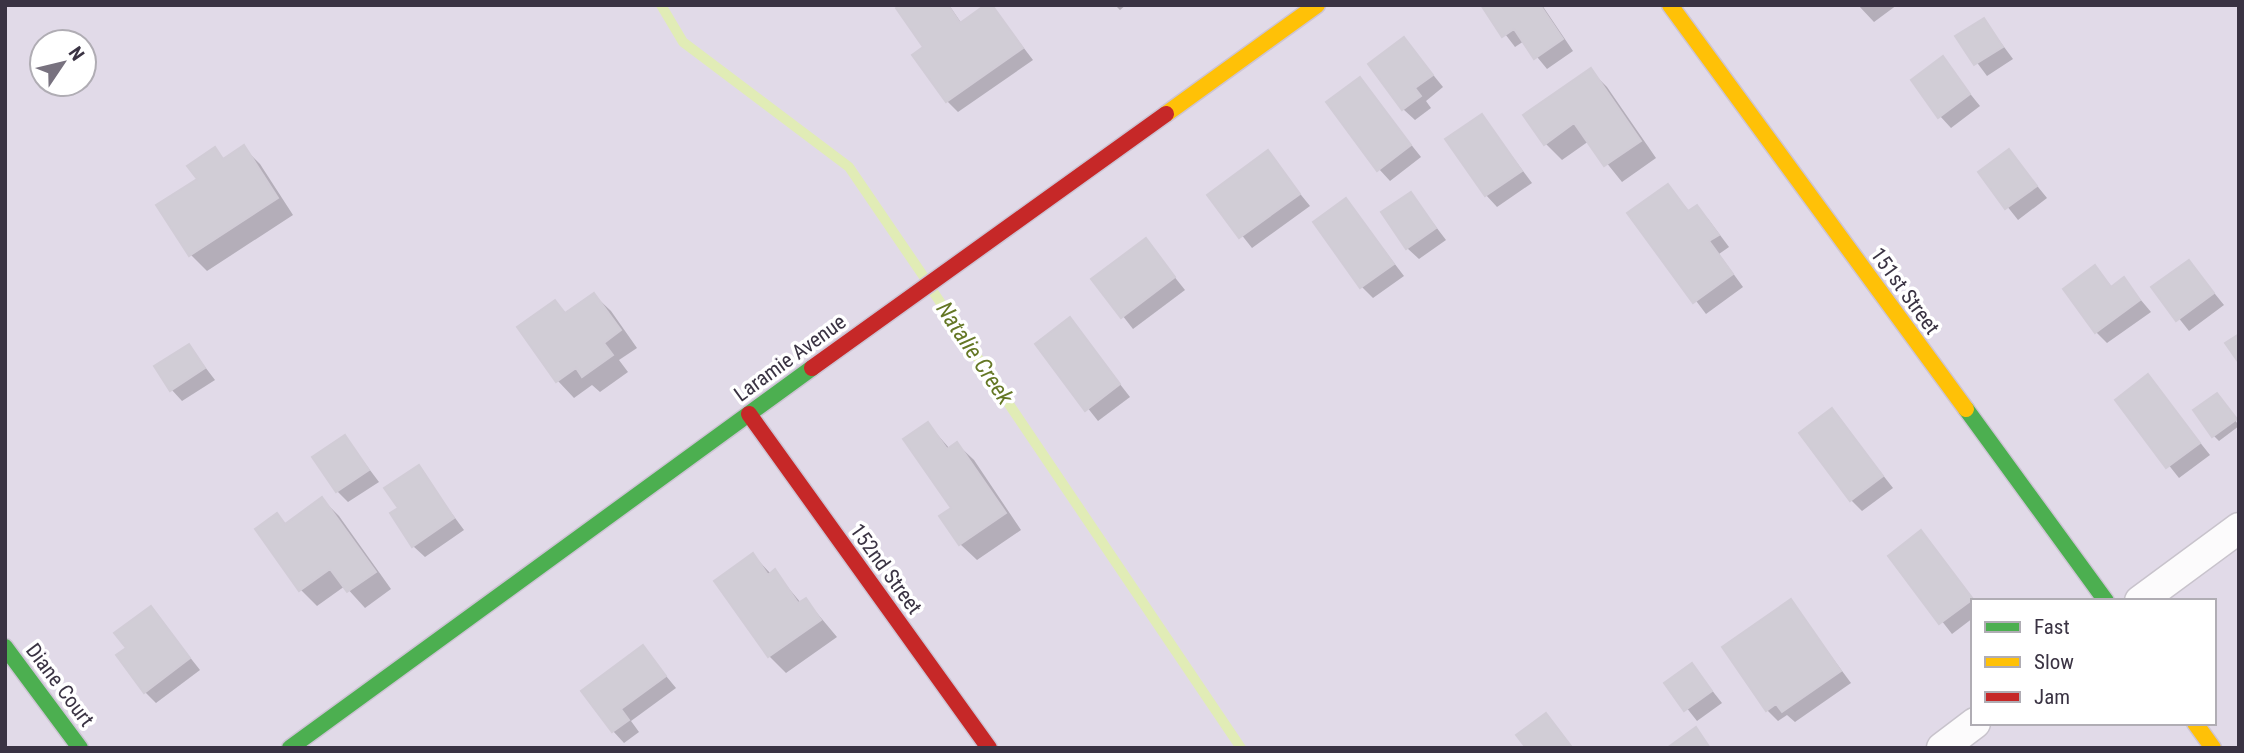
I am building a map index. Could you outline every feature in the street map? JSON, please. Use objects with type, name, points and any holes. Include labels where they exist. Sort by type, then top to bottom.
[{"type":"street","name":"Laramie Avenue","points":[[290,748],[1317,5]]},
{"type":"street","name":"151st Street","points":[[1670,5],[2105,599]]},
{"type":"street","name":"152nd Street","points":[[749,414],[989,748]]},
{"type":"street","points":[[2143,599],[2239,528]]},
{"type":"street","name":"Diane Court","points":[[5,647],[80,748]]},
{"type":"street","points":[[1942,748],[1972,725]]},
{"type":"street","points":[[2196,725],[2213,748]]},
{"type":"shaded area","points":[[5,5],[2239,5],[2239,748],[5,748]]},
{"type":"building","points":[[899,5],[948,5],[960,23],[985,5],[992,5],[1023,48],[946,102],[912,55],[923,47],[896,8]]},
{"type":"building","points":[[1481,5],[1540,5],[1563,39],[1534,59],[1514,29],[1502,37]]},
{"type":"building","points":[[1984,18],[2003,47],[1974,65],[1955,36]]},
{"type":"building","points":[[1404,37],[1433,75],[1415,88],[1421,96],[1402,110],[1368,64]]},
{"type":"building","points":[[1943,56],[1970,94],[1938,118],[1911,80]]},
{"type":"building","points":[[1591,68],[1641,141],[1604,166],[1574,123],[1544,145],[1523,115]]},
{"type":"building","points":[[1360,77],[1411,145],[1377,171],[1326,102]]},
{"type":"building","points":[[1482,114],[1522,171],[1485,196],[1445,139]]},
{"type":"building","points":[[244,145],[278,198],[189,256],[156,205],[197,179],[187,166],[215,147],[223,159]]},
{"type":"building","points":[[2009,149],[2037,186],[2005,209],[1978,172]]},
{"type":"building","points":[[1268,150],[1300,194],[1239,238],[1207,195]]},
{"type":"building","points":[[1668,184],[1688,211],[1697,205],[1719,235],[1709,241],[1733,274],[1693,303],[1627,213]]},
{"type":"building","points":[[1411,192],[1436,228],[1406,249],[1381,212]]},
{"type":"building","points":[[1346,198],[1394,264],[1360,288],[1313,222]]},
{"type":"building","points":[[1146,238],[1175,277],[1121,318],[1091,279]]},
{"type":"building","points":[[2189,260],[2214,293],[2176,321],[2151,287]]},
{"type":"building","points":[[2095,265],[2111,287],[2124,277],[2140,300],[2095,333],[2063,289]]},
{"type":"building","points":[[594,293],[621,330],[604,343],[613,355],[582,377],[576,368],[556,382],[517,327],[555,300],[565,313]]},
{"type":"building","points":[[1070,317],[1120,384],[1085,411],[1035,344]]},
{"type":"building","points":[[2239,334],[2239,363],[2225,343]]},
{"type":"building","points":[[189,344],[205,368],[170,391],[154,366]]},
{"type":"building","points":[[2148,374],[2200,443],[2166,468],[2115,400]]},
{"type":"building","points":[[2217,393],[2237,419],[2212,437],[2193,410]]},
{"type":"building","points":[[1832,408],[1883,476],[1850,501],[1799,433]]},
{"type":"building","points":[[928,422],[947,449],[957,442],[1006,513],[959,545],[939,516],[951,508],[903,439]]},
{"type":"building","points":[[345,435],[369,470],[336,492],[312,457]]},
{"type":"building","points":[[419,465],[454,518],[412,547],[390,513],[398,508],[384,488]]},
{"type":"building","points":[[322,497],[376,572],[347,592],[330,569],[299,591],[255,529],[277,513],[285,524]]},
{"type":"building","points":[[1921,530],[1973,599],[1939,624],[1888,556]]},
{"type":"building","points":[[753,553],[768,575],[775,569],[798,603],[806,598],[821,620],[768,657],[714,581]]},
{"type":"building","points":[[1791,599],[1841,671],[1782,712],[1776,704],[1766,711],[1722,647]]},
{"type":"building","points":[[151,606],[190,658],[144,693],[116,655],[126,648],[114,633]]},
{"type":"building","points":[[643,645],[666,676],[621,709],[629,720],[612,732],[581,691]]},
{"type":"building","points":[[1692,663],[1712,691],[1684,711],[1664,683]]},
{"type":"building","points":[[1546,713],[1571,746],[1526,748],[1516,735]]},
{"type":"building","points":[[1696,727],[1710,748],[1667,748]]},
{"type":"waterway","name":"Natalie Creek","points":[[661,5],[683,42],[849,167],[924,277]]},
{"type":"waterway","name":"Natalie Creek","points":[[932,290],[1241,748]]},
{"type":"traffic: fast","points":[[290,748],[812,368]]},
{"type":"traffic: fast","points":[[1966,409],[2105,599]]},
{"type":"traffic: fast","points":[[5,647],[80,748]]},
{"type":"traffic: slow","points":[[1166,114],[1317,5]]},
{"type":"traffic: slow","points":[[1670,5],[1966,409]]},
{"type":"traffic: slow","points":[[2196,725],[2213,748]]},
{"type":"traffic: jam","points":[[812,368],[1166,114]]},
{"type":"traffic: jam","points":[[749,414],[989,748]]}]
